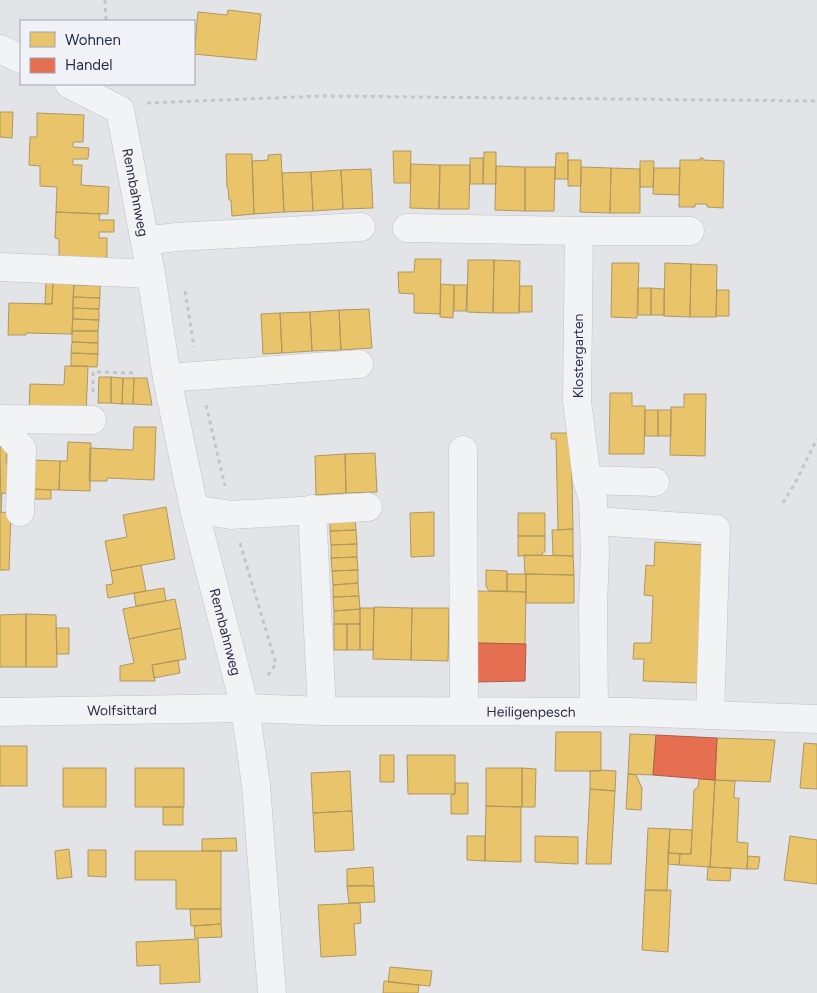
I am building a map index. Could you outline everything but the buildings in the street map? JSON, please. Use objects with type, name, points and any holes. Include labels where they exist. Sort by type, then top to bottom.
[{"type":"street","points":[[0,49],[20,59]]},
{"type":"street","points":[[72,85],[132,106]]},
{"type":"street","name":"Rennbahnweg","points":[[132,106],[145,241],[168,378],[194,509],[244,708],[256,785],[272,993]]},
{"type":"street","points":[[145,241],[361,227]]},
{"type":"street","points":[[407,228],[690,231]]},
{"type":"street","name":"Klostergarten","points":[[579,231],[577,400],[587,480],[593,500],[594,712]]},
{"type":"street","points":[[0,267],[151,274]]},
{"type":"street","points":[[168,378],[359,364]]},
{"type":"street","points":[[0,418],[92,420]]},
{"type":"street","points":[[0,424],[22,449],[20,512]]},
{"type":"street","points":[[463,450],[464,711]]},
{"type":"street","points":[[587,480],[655,482]]},
{"type":"street","points":[[194,509],[231,514],[368,507]]},
{"type":"street","points":[[312,509],[322,710]]},
{"type":"street","points":[[594,521],[716,529],[710,715]]},
{"type":"street","name":"Heiligenpesch","points":[[244,708],[594,712],[817,719]]},
{"type":"street","name":"Wolfsittard","points":[[0,712],[244,708]]},
{"type":"path","points":[[105,0],[106,20]]},
{"type":"path","points":[[132,106],[322,96],[817,101]]},
{"type":"path","points":[[184,283],[199,375],[231,514],[276,664],[244,708]]},
{"type":"path","points":[[92,420],[93,372],[153,374],[168,378]]},
{"type":"path","points":[[783,503],[817,439]]}]
